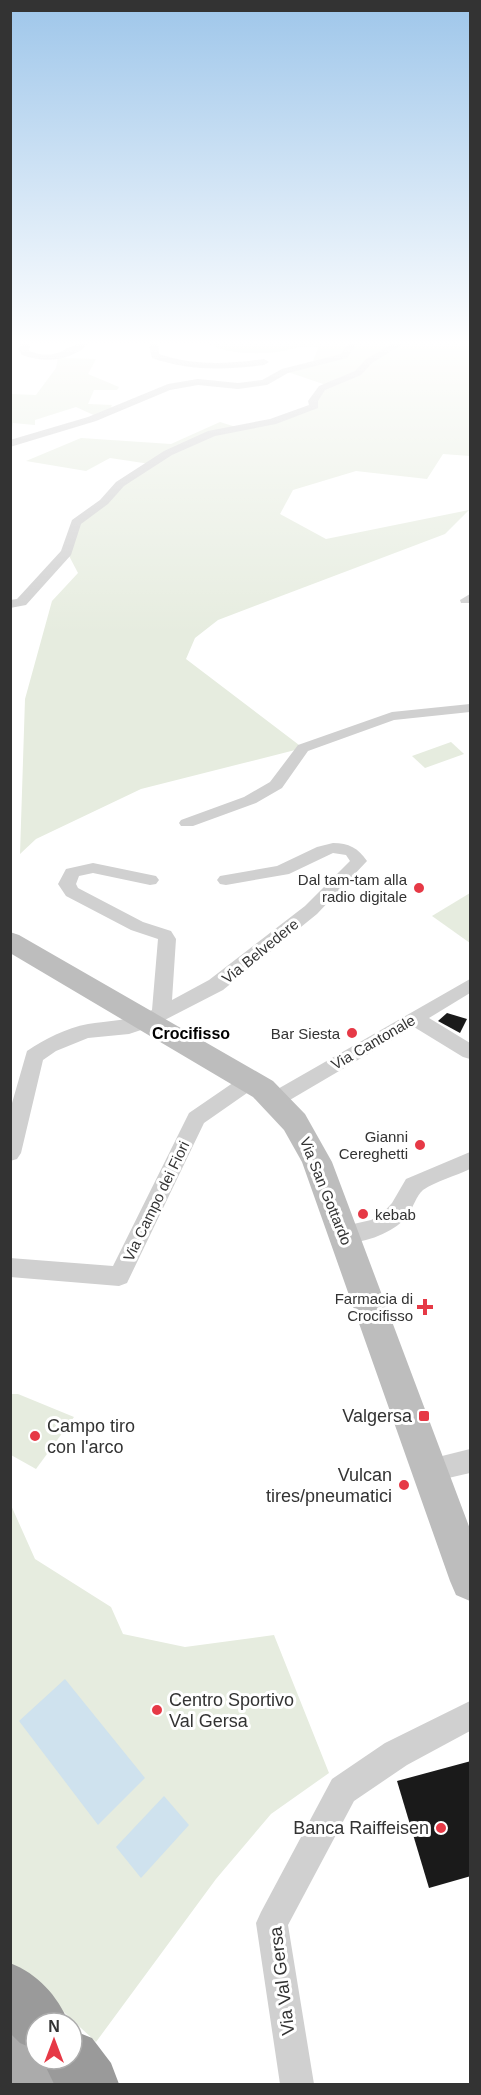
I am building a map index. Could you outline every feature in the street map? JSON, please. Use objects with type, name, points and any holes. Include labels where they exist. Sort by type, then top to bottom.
[{"type":"highway","points":[[10,1991],[29,2011]]},
{"type":"highway","points":[[80,2071],[90,2085]]},
{"type":"main road","name":"Via San Gottardo","points":[[10,941],[154,1017],[263,1090],[300,1128],[312,1150],[345,1234],[471,1581]]},
{"type":"main road","points":[[10,2052],[44,2085]]},
{"type":"street","points":[[10,444],[27,439]]},
{"type":"street","points":[[11,604],[21,602],[67,552],[76,522],[104,502],[120,484],[168,453],[199,439]]},
{"type":"street","points":[[187,823],[250,800],[276,785],[303,748],[392,716],[471,708]]},
{"type":"street","name":"Via Belvedere","points":[[154,1017],[216,985],[311,910],[359,861],[352,852],[335,847],[325,849],[283,869],[226,880]]},
{"type":"street","points":[[10,1152],[34,1056],[49,1046],[87,1031],[129,1027],[154,1017],[167,939],[165,935],[137,926],[72,892],[67,884],[72,873],[85,868],[150,880]]},
{"type":"street","name":"Via Cantonale","points":[[263,1090],[414,1018],[471,985]]},
{"type":"street","points":[[414,1018],[471,1052]]},
{"type":"street","points":[[450,1040],[471,1037]]},
{"type":"street","name":"Via Campo dei Fiori","points":[[10,1267],[119,1276],[196,1118],[263,1090]]},
{"type":"street","points":[[345,1234],[375,1228],[389,1221],[400,1209],[414,1185],[471,1160]]},
{"type":"street","points":[[431,1470],[471,1461]]},
{"type":"street","name":"Via Val Gersa","points":[[297,2085],[272,1923],[343,1790],[396,1754],[471,1716]]},
{"type":"shaded area","points":[[79,439],[171,444],[183,439],[470,439],[470,456],[443,454],[427,479],[356,471],[293,490],[280,514],[326,539],[469,510],[445,534],[218,620],[195,638],[186,659],[303,748],[141,789],[36,839],[20,854],[25,699],[52,601],[78,573],[67,552],[76,522],[150,464],[110,458],[86,471],[26,461]]},
{"type":"shaded area","points":[[451,742],[464,754],[425,768],[412,756]]},
{"type":"shaded area","points":[[470,893],[470,943],[432,916]]},
{"type":"shaded area","name":"Campo tiro con l'arco","points":[[11,1394],[18,1394],[74,1417],[36,1469],[11,1455]]},
{"type":"shaded area","name":"Centro Sportivo Val Gersa","points":[[10,1503],[35,1559],[111,1607],[123,1634],[185,1647],[274,1635],[329,1773],[271,1814],[216,1879],[96,2042],[84,2031],[84,2011],[63,2011],[11,1963]]},
{"type":"water","points":[[65,1679],[145,1778],[98,1825],[19,1721]]},
{"type":"water","points":[[164,1796],[189,1825],[141,1878],[116,1847]]},
{"type":"building","points":[[447,1013],[467,1019],[460,1033],[438,1021]]},
{"type":"building","name":"Banca Raiffeisen","points":[[471,1761],[471,1876],[429,1888],[397,1781]]},
{"type":"place","name":"Dal tam-tam alla radio digitale","points":[[419,888]]},
{"type":"place","name":"Bar Siesta","points":[[352,1033]]},
{"type":"place","name":"Gianni Cereghetti","points":[[420,1145]]},
{"type":"place","name":"kebab","points":[[363,1214]]},
{"type":"place","name":"Farmacia di Crocifisso","points":[[425,1307]]},
{"type":"place","name":"Valgersa","points":[[424,1416]]},
{"type":"place","name":"Campo tiro con l'arco","points":[[35,1436]]},
{"type":"place","name":"Vulcan tires/pneumatici","points":[[404,1485]]},
{"type":"place","name":"Centro Sportivo Val Gersa","points":[[157,1710]]},
{"type":"place","name":"Banca Raiffeisen","points":[[441,1828]]},
{"type":"district","name":"Crocifisso","points":[[191,1033]]}]
